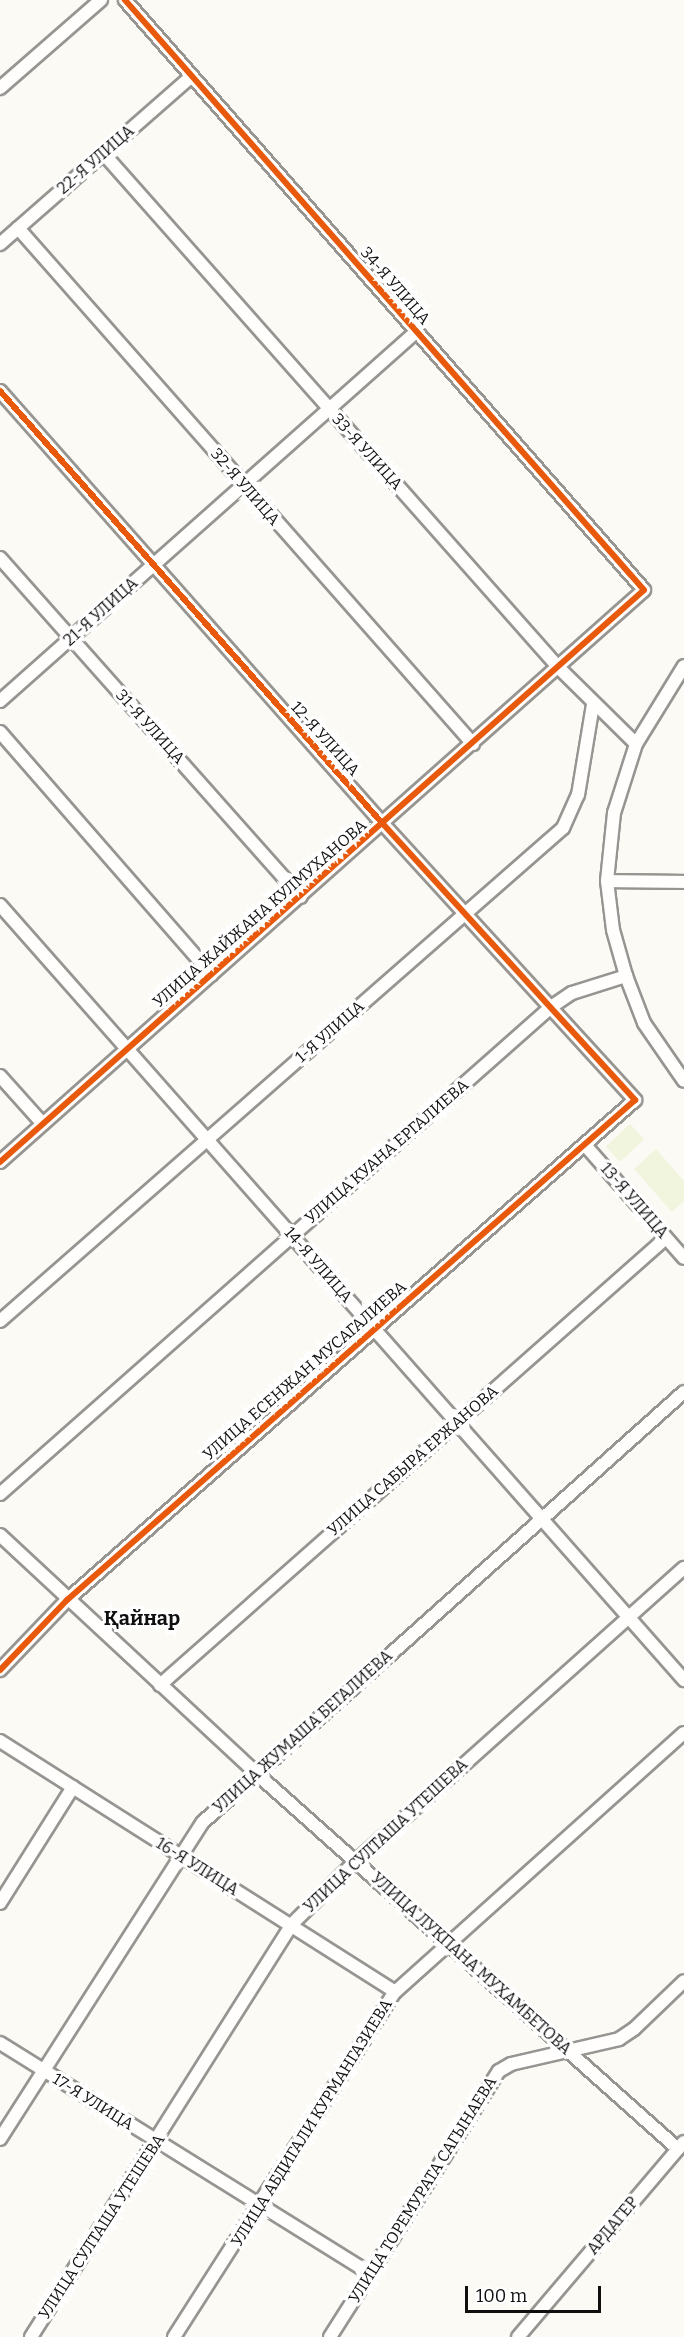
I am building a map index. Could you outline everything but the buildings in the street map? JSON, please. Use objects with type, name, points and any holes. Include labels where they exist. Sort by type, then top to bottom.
[{"type":"street","points":[[0,88],[101,0]]},
{"type":"street","name":"34-Я УЛИЦА","points":[[125,0],[644,590]]},
{"type":"street","name":"22-Я УЛИЦА","points":[[0,244],[192,76]]},
{"type":"street","name":"33-Я УЛИЦА","points":[[103,153],[559,668],[636,744]]},
{"type":"street","name":"32-Я УЛИЦА","points":[[18,228],[472,744]]},
{"type":"street","name":"21-Я УЛИЦА","points":[[0,701],[417,332]]},
{"type":"street","name":"12-Я УЛИЦА","points":[[0,391],[383,824],[635,1100]]},
{"type":"street","name":"31-Я УЛИЦА","points":[[0,558],[301,897]]},
{"type":"street","name":"УЛИЦА ЖАЙЖАНА КУЛМУХАНОВА","points":[[0,1162],[559,668],[644,590]]},
{"type":"street","points":[[684,666],[636,744],[614,813],[607,881],[613,930],[626,976],[644,1023],[684,1081]]},
{"type":"street","name":"1-Я УЛИЦА","points":[[0,1321],[562,828],[573,813],[593,704]]},
{"type":"street","points":[[0,732],[212,975]]},
{"type":"street","points":[[607,881],[684,882]]},
{"type":"street","name":"14-Я УЛИЦА","points":[[0,905],[684,1680]]},
{"type":"street","name":"УЛИЦА КУАНА ЕРГАЛИЕВА","points":[[0,1494],[551,1007],[572,993],[626,976]]},
{"type":"street","points":[[0,1076],[43,1124]]},
{"type":"street","name":"УЛИЦА ЕСЕНЖАН МУСАГАЛИЕВА","points":[[0,1670],[67,1600],[373,1327],[635,1100]]},
{"type":"street","name":"13-Я УЛИЦА","points":[[585,1144],[684,1258]]},
{"type":"street","name":"УЛИЦА САБЫРА ЕРЖАНОВА","points":[[160,1685],[666,1238]]},
{"type":"street","name":"УЛИЦА ЖУМАША БЕГАЛИЕВА","points":[[0,2139],[203,1822],[684,1392]]},
{"type":"street","name":"УЛИЦА ЛУКПАНА МУХАМБЕТОВА","points":[[0,1535],[67,1600],[256,1773],[568,2052],[681,2146]]},
{"type":"street","name":"УЛИЦА СУЛТАША УТЕШЕВА","points":[[31,2337],[291,1925],[356,1861],[684,1568]]},
{"type":"street","name":"УЛИЦА АБДИГАЛИ КУРМАНГАЗИЕВА","points":[[174,2337],[395,1992],[684,1732]]},
{"type":"street","name":"16-Я УЛИЦА","points":[[0,1741],[395,1992]]},
{"type":"street","points":[[0,1902],[73,1787]]},
{"type":"street","name":"УЛИЦА ТОРЕМУРАТА САГЫНАЕВА","points":[[330,2337],[499,2071],[511,2064],[568,2052],[625,2035],[684,1981]]},
{"type":"street","name":"17-Я УЛИЦА","points":[[0,2043],[259,2207],[370,2273]]},
{"type":"street","name":"АРДАГЕР","points":[[518,2337],[681,2146]]},
{"type":"green space","points":[[630,1124],[644,1139],[620,1162],[606,1147]]},
{"type":"green space","points":[[656,1149],[684,1181],[684,1201],[672,1212],[634,1169]]},
{"type":"cycle path","points":[[0,1162],[644,590],[125,0]]},
{"type":"cycle path","points":[[0,391],[383,824],[635,1100],[67,1600],[0,1670]]},
{"type":"district","name":"Қайнар","points":[[142,1618]]}]
